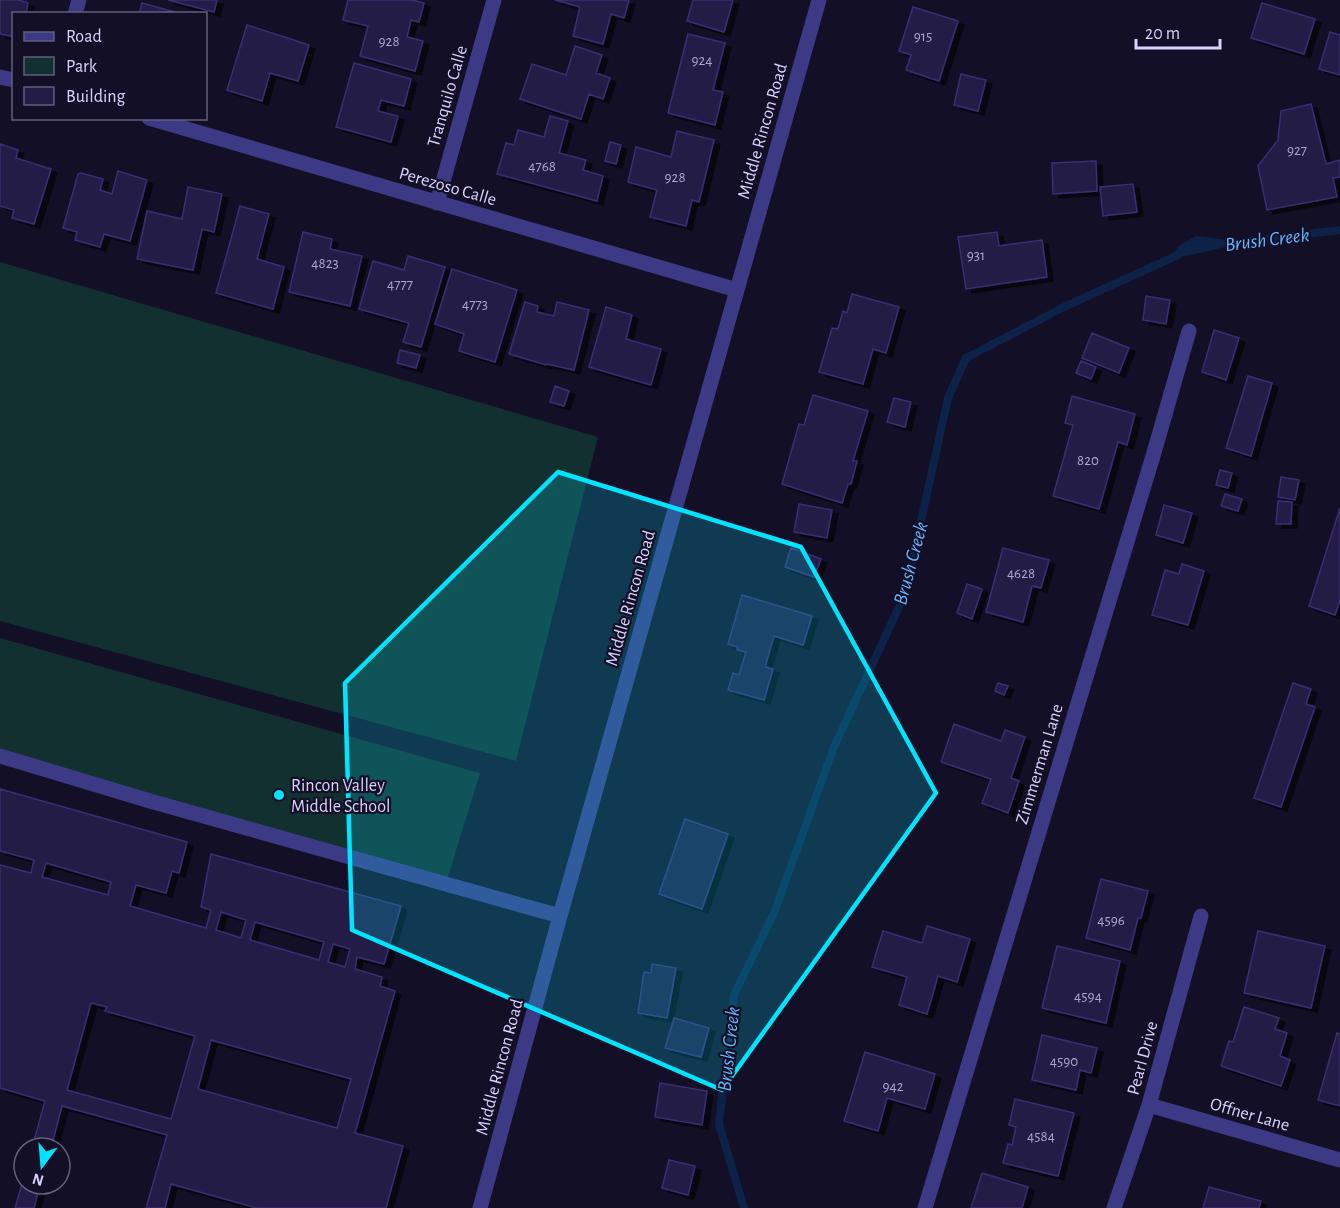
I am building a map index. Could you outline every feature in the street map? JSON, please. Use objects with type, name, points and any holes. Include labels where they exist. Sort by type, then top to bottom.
[{"type":"street","name":"Tranquilo Calle","points":[[437,203],[494,0]]},
{"type":"street","name":"Middle Rincon Road","points":[[480,1208],[560,916],[819,0]]},
{"type":"street","name":"Perezoso Calle","points":[[156,120],[737,290]]},
{"type":"street","name":"Zimmerman Lane","points":[[925,1208],[1189,332]]},
{"type":"street","points":[[0,756],[150,801],[560,916]]},
{"type":"street","name":"Pearl Drive","points":[[1114,1208],[1149,1105],[1201,916]]},
{"type":"street","name":"Offner Lane","points":[[1149,1105],[1340,1160]]},
{"type":"highlighted area","points":[[558,472],[801,547],[936,793],[722,1090],[352,930],[345,683]]},
{"type":"green space","points":[[0,262],[598,437],[516,761],[0,621]]},
{"type":"green space","points":[[0,638],[480,773],[447,880],[0,756]]},
{"type":"water","points":[[1196,236],[1244,242],[1169,259],[1180,245]]},
{"type":"building","points":[[0,0],[19,0],[28,3],[26,12],[12,12],[12,37],[0,34]]},
{"type":"building","points":[[168,0],[217,0],[214,12]]},
{"type":"building","points":[[348,0],[412,0],[424,3],[419,22],[411,20],[407,37],[423,41],[415,71],[360,56],[368,26],[343,20]]},
{"type":"building","points":[[555,0],[629,0],[624,18],[611,14],[603,44],[573,36],[580,7]]},
{"type":"building","points":[[693,0],[733,0],[724,32],[687,21]]},
{"type":"building","points":[[142,3],[175,12],[140,12]]},
{"type":"building","points":[[1262,3],[1315,19],[1304,54],[1251,38]]},
{"type":"building","points":[[913,7],[958,21],[939,81],[906,70],[911,55],[899,51]]},
{"type":"building","points":[[247,25],[309,45],[298,81],[270,73],[262,101],[227,90]]},
{"type":"building","points":[[1330,32],[1340,35],[1340,75],[1319,69]]},
{"type":"building","points":[[688,34],[725,43],[713,90],[723,92],[715,125],[668,113]]},
{"type":"building","points":[[575,46],[602,55],[596,73],[610,78],[603,99],[589,94],[581,119],[520,99],[532,64],[566,75]]},
{"type":"building","points":[[354,63],[411,79],[404,106],[381,100],[378,111],[398,116],[391,142],[336,127]]},
{"type":"building","points":[[961,74],[986,80],[978,111],[954,105]]},
{"type":"building","points":[[1311,104],[1326,164],[1340,160],[1340,177],[1333,178],[1337,197],[1267,210],[1258,166],[1278,140],[1281,111]]},
{"type":"building","points":[[550,116],[568,121],[559,153],[586,160],[583,170],[603,176],[597,201],[497,174],[506,143],[514,145],[518,130],[544,137]]},
{"type":"building","points":[[677,131],[714,140],[699,202],[692,200],[686,226],[650,217],[657,190],[628,182],[636,147],[671,157]]},
{"type":"building","points":[[610,142],[621,145],[616,164],[605,161]]},
{"type":"building","points":[[0,144],[18,150],[16,158],[51,169],[34,224],[12,218],[14,210],[0,206]]},
{"type":"building","points":[[1096,161],[1097,191],[1053,194],[1052,163]]},
{"type":"building","points":[[118,171],[147,180],[130,241],[104,234],[100,247],[75,240],[77,232],[63,228],[78,174],[103,179],[100,190],[112,194]]},
{"type":"building","points":[[1133,184],[1137,212],[1103,216],[1100,187]]},
{"type":"building","points":[[188,187],[222,194],[214,232],[202,229],[193,270],[137,259],[147,211],[182,219]]},
{"type":"building","points":[[240,206],[269,214],[257,259],[284,267],[273,309],[216,293]]},
{"type":"building","points":[[303,232],[332,239],[330,249],[362,256],[350,306],[289,292]]},
{"type":"building","points":[[997,232],[999,246],[1042,240],[1047,277],[966,289],[958,237]]},
{"type":"building","points":[[408,256],[445,267],[421,347],[403,342],[409,323],[359,309],[373,261],[404,270]]},
{"type":"building","points":[[452,269],[517,290],[495,362],[459,351],[464,334],[435,324]]},
{"type":"building","points":[[852,294],[899,307],[886,353],[873,349],[863,384],[819,372],[832,328],[838,329],[843,311],[847,313]]},
{"type":"building","points":[[1146,296],[1170,300],[1166,324],[1143,320]]},
{"type":"building","points":[[525,302],[538,306],[537,312],[554,316],[557,302],[589,310],[574,370],[546,365],[509,354]]},
{"type":"building","points":[[606,307],[632,315],[626,339],[661,349],[651,385],[589,367]]},
{"type":"building","points":[[1214,330],[1239,338],[1226,380],[1202,372]]},
{"type":"building","points":[[1092,333],[1129,348],[1119,373],[1082,358]]},
{"type":"building","points":[[400,350],[420,355],[416,368],[397,363]]},
{"type":"building","points":[[1081,361],[1096,367],[1091,379],[1076,373]]},
{"type":"building","points":[[1248,376],[1272,383],[1251,456],[1226,448]]},
{"type":"building","points":[[555,386],[569,391],[564,406],[550,402]]},
{"type":"building","points":[[813,395],[868,411],[853,461],[857,461],[851,484],[848,484],[842,503],[782,484],[799,424],[804,425]]},
{"type":"building","points":[[1072,396],[1135,414],[1127,445],[1118,442],[1099,509],[1053,496],[1073,425],[1065,423]]},
{"type":"building","points":[[894,398],[911,402],[905,427],[887,422]]},
{"type":"building","points":[[1220,470],[1232,473],[1228,488],[1216,485]]},
{"type":"building","points":[[1281,477],[1299,480],[1295,500],[1278,497]]},
{"type":"building","points":[[1225,494],[1242,499],[1238,511],[1221,506]]},
{"type":"building","points":[[1278,501],[1292,502],[1291,524],[1276,524]]},
{"type":"building","points":[[799,504],[832,510],[827,538],[794,532]]},
{"type":"building","points":[[1164,505],[1192,513],[1183,543],[1156,535]]},
{"type":"building","points":[[1340,508],[1340,600],[1335,615],[1309,606]]},
{"type":"building","points":[[791,548],[821,559],[814,577],[785,567]]},
{"type":"building","points":[[1003,548],[1049,560],[1041,588],[1032,586],[1023,622],[986,612]]},
{"type":"building","points":[[1182,564],[1204,571],[1188,625],[1152,615],[1165,570],[1179,574]]},
{"type":"building","points":[[967,584],[982,589],[972,619],[957,613]]},
{"type":"building","points":[[742,595],[812,616],[803,645],[774,636],[765,667],[773,669],[764,700],[728,690],[733,673],[739,675],[746,652],[737,650],[738,647],[728,644]]},
{"type":"building","points":[[998,683],[1008,686],[1004,695],[995,691]]},
{"type":"building","points":[[1293,683],[1311,689],[1306,704],[1315,707],[1281,807],[1254,798]]},
{"type":"building","points":[[954,724],[1001,741],[1005,730],[1025,737],[1011,778],[1019,781],[1008,813],[982,803],[991,779],[941,762]]},
{"type":"building","points":[[0,789],[187,842],[179,873],[172,871],[166,893],[136,885],[130,906],[206,928],[211,910],[201,907],[211,854],[401,906],[384,964],[357,957],[355,969],[382,977],[380,986],[395,991],[355,1133],[403,1146],[386,1208],[257,1208],[171,1184],[165,1208],[146,1208],[167,1135],[62,1106],[54,1136],[35,1136],[45,1101],[0,1088],[0,865],[31,873],[34,860],[0,851]],"holes":[[[46,863],[111,882],[108,895],[42,877]],[[221,912],[246,920],[241,938],[216,930]],[[255,922],[324,942],[319,960],[250,940]],[[333,944],[350,949],[345,967],[328,962]],[[91,1003],[107,1007],[105,1011],[195,1036],[171,1119],[67,1090]],[[211,1040],[351,1079],[337,1128],[198,1089]]]},
{"type":"building","points":[[685,819],[728,834],[702,909],[659,894]]},
{"type":"building","points":[[1101,879],[1148,891],[1130,950],[1086,938]]},
{"type":"building","points":[[927,926],[970,939],[957,982],[938,976],[927,1014],[899,1005],[907,977],[872,967],[883,931],[922,943]]},
{"type":"building","points":[[1258,931],[1325,946],[1311,1008],[1244,993]]},
{"type":"building","points":[[1057,946],[1120,961],[1106,1023],[1042,1008]]},
{"type":"building","points":[[652,964],[676,968],[667,1018],[638,1013],[644,972],[651,973]]},
{"type":"building","points":[[1244,1007],[1279,1018],[1275,1029],[1287,1033],[1280,1056],[1290,1060],[1281,1086],[1221,1066],[1229,1041],[1233,1042]]},
{"type":"building","points":[[674,1018],[709,1028],[701,1057],[665,1048]]},
{"type":"building","points":[[1337,1033],[1340,1034],[1340,1106],[1318,1100]]},
{"type":"building","points":[[1042,1035],[1097,1048],[1091,1073],[1080,1070],[1076,1090],[1032,1080]]},
{"type":"building","points":[[865,1052],[935,1074],[925,1109],[887,1098],[878,1131],[844,1121]]},
{"type":"building","points":[[660,1083],[707,1091],[702,1125],[655,1117]]},
{"type":"building","points":[[1015,1099],[1074,1113],[1058,1176],[1003,1163],[1008,1144],[1012,1145],[1016,1127],[1009,1125]]},
{"type":"building","points":[[669,1160],[695,1166],[688,1195],[662,1188]]},
{"type":"building","points":[[982,1173],[1028,1187],[1022,1208],[971,1208]]},
{"type":"building","points":[[1209,1187],[1261,1201],[1259,1208],[1203,1208]]},
{"type":"building","points":[[18,1196],[37,1196],[34,1208],[15,1208]]},
{"type":"waterway","name":"Brush Creek","points":[[1234,243],[1340,230]]},
{"type":"waterway","name":"Brush Creek","points":[[744,1208],[719,1124],[734,995],[774,913],[834,747],[905,594],[948,398],[966,358],[1064,307],[1178,255]]},
{"type":"place","name":"Rincon Valley Middle School","points":[[279,795]]}]
